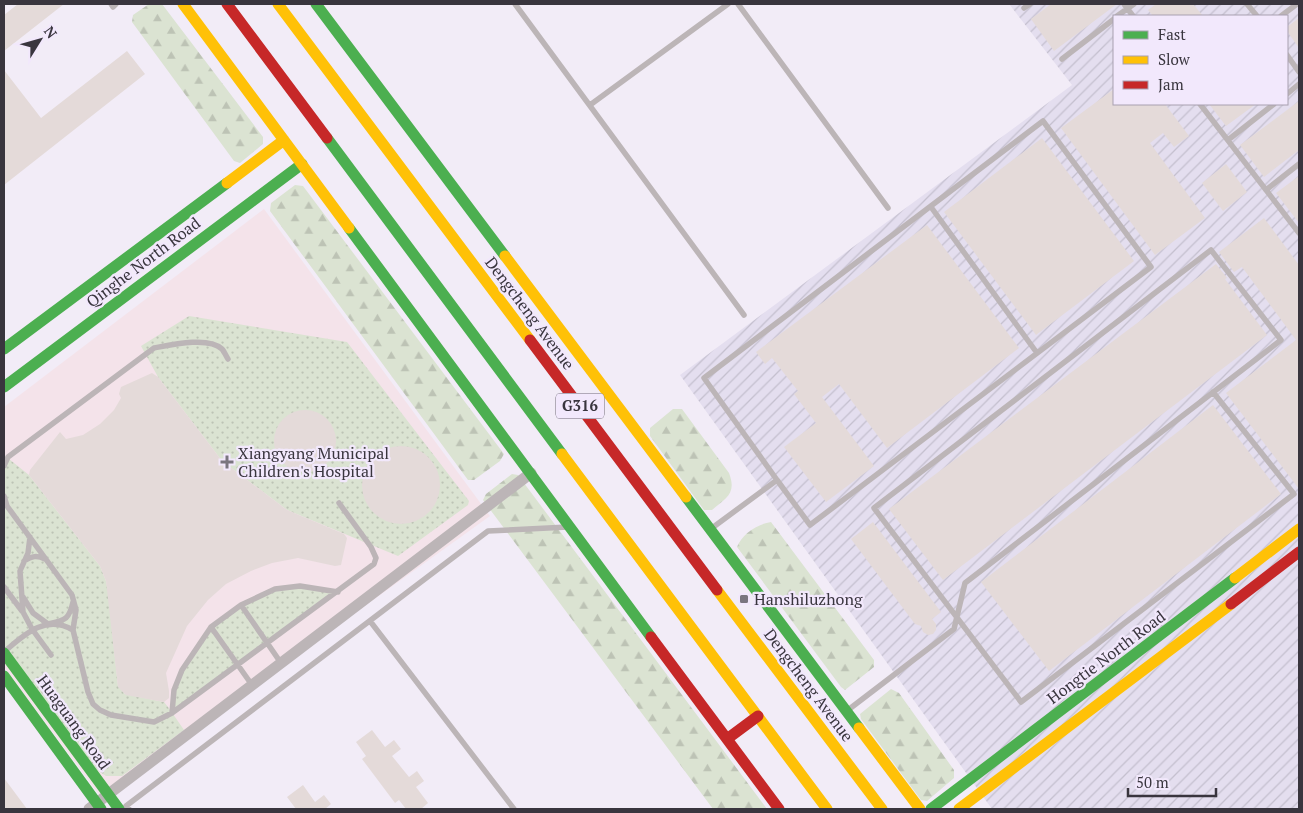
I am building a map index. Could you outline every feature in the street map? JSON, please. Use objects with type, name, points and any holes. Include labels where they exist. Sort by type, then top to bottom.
[{"type":"main road","points":[[183,4],[779,809]]},
{"type":"main road","name":"G316","points":[[227,4],[827,809]]},
{"type":"main road","name":"Dengcheng Avenue","points":[[278,4],[882,809]]},
{"type":"main road","points":[[316,4],[920,809]]},
{"type":"main road","name":"Qinghe North Road","points":[[4,349],[284,140]]},
{"type":"main road","name":"Qinghe North Road","points":[[4,386],[302,164]]},
{"type":"main road","name":"Hongtie North Road","points":[[931,809],[1299,529]]},
{"type":"main road","name":"Hongtie North Road","points":[[959,809],[1299,552]]},
{"type":"main road","name":"Huaguang Road","points":[[4,652],[119,809]]},
{"type":"main road","name":"Huaguang Road","points":[[4,676],[96,807]]},
{"type":"main road","points":[[727,739],[758,716]]},
{"type":"street","points":[[96,807],[108,794],[531,473]]},
{"type":"lane","points":[[111,4],[113,6],[116,4]]},
{"type":"lane","points":[[515,4],[744,315]]},
{"type":"lane","points":[[590,106],[728,4]]},
{"type":"lane","points":[[738,4],[888,208]]},
{"type":"lane","points":[[1024,8],[1030,4]]},
{"type":"lane","points":[[1125,6],[1134,4]]},
{"type":"lane","points":[[1247,4],[1256,15]]},
{"type":"lane","points":[[1282,15],[1296,4]]},
{"type":"lane","points":[[1062,59],[1113,19]]},
{"type":"lane","points":[[1288,56],[1299,72]]},
{"type":"lane","points":[[1288,93],[1299,84]]},
{"type":"lane","points":[[1201,105],[1299,233]]},
{"type":"lane","points":[[1228,140],[1273,105]]},
{"type":"lane","points":[[1043,121],[1151,267],[1037,353],[810,525],[704,378],[1043,121]]},
{"type":"lane","points":[[1266,190],[1299,164]]},
{"type":"lane","points":[[930,206],[1037,353]]},
{"type":"lane","points":[[847,711],[954,629],[957,618],[965,583],[1213,392],[1281,340],[1211,250],[874,508],[957,618],[1021,702],[1294,494],[1213,392]]},
{"type":"lane","points":[[4,466],[8,457],[154,348],[174,344],[212,343],[222,349],[228,359]]},
{"type":"lane","points":[[710,529],[777,480]]},
{"type":"lane","points":[[4,496],[8,506],[64,582],[73,600],[76,610],[73,630],[88,692],[93,704],[111,715],[154,722],[172,713],[374,564],[376,558],[371,547],[339,503]]},
{"type":"lane","points":[[129,809],[126,806],[488,530],[570,527]]},
{"type":"lane","points":[[23,612],[20,570],[28,553],[30,537]]},
{"type":"lane","points":[[23,563],[31,556],[40,556],[48,561]]},
{"type":"lane","points":[[172,713],[174,690],[182,670],[211,627],[241,605],[275,589],[300,586],[338,592]]},
{"type":"lane","points":[[4,587],[52,656]]},
{"type":"lane","points":[[21,591],[33,613],[48,624],[66,626],[73,630]]},
{"type":"lane","points":[[4,652],[32,629],[67,618],[71,612],[73,600]]},
{"type":"lane","points":[[241,605],[281,663]]},
{"type":"lane","points":[[370,621],[514,809]]},
{"type":"lane","points":[[211,627],[252,684]]},
{"type":"shaded area","points":[[1009,4],[1299,4],[1299,809],[992,809],[680,375],[1072,85]]},
{"type":"shaded area","name":"Xiangyang Municipal Children's Hospital","points":[[264,209],[490,516],[100,796],[4,667],[4,407]]},
{"type":"green space","points":[[149,4],[162,4],[263,137],[263,144],[240,163],[234,161],[132,22],[133,15]]},
{"type":"green space","points":[[295,185],[303,186],[504,454],[500,461],[474,480],[468,480],[270,211],[271,203]]},
{"type":"green space","points":[[189,316],[347,342],[469,501],[468,505],[398,556],[287,510],[222,461],[158,377],[141,346]]},
{"type":"green space","points":[[673,409],[682,409],[729,473],[732,486],[731,491],[726,499],[712,510],[704,510],[650,436],[650,428]]},
{"type":"green space","points":[[4,455],[29,475],[100,566],[108,591],[118,686],[125,694],[164,702],[172,712],[174,690],[182,670],[211,627],[241,605],[275,589],[300,586],[338,592],[173,714],[184,730],[122,776],[106,776],[92,767],[4,648]]},
{"type":"green space","points":[[512,474],[518,475],[767,809],[713,809],[483,500],[486,494]]},
{"type":"green space","points":[[771,522],[874,660],[874,667],[845,690],[737,547],[742,538],[751,530]]},
{"type":"green space","points":[[891,689],[899,693],[954,770],[954,778],[927,801],[921,800],[861,719],[860,714]]},
{"type":"building","points":[[18,4],[64,4],[4,51],[4,15]]},
{"type":"building","points":[[1051,4],[1117,4],[1054,51],[1031,19]]},
{"type":"building","points":[[1156,4],[1193,4],[1202,15],[1152,15],[1148,10]]},
{"type":"building","points":[[1299,18],[1299,48],[1288,32],[1288,26]]},
{"type":"building","points":[[127,51],[145,74],[4,185],[4,70],[41,118]]},
{"type":"building","points":[[1113,90],[1113,105],[1166,105],[1189,136],[1174,147],[1163,133],[1150,143],[1205,218],[1155,255],[1061,128]]},
{"type":"building","points":[[1299,101],[1299,150],[1264,177],[1240,145]]},
{"type":"building","points":[[1210,105],[1255,105],[1226,126]]},
{"type":"building","points":[[1042,138],[1134,261],[1036,335],[944,212]]},
{"type":"building","points":[[1226,164],[1247,192],[1223,211],[1202,183]]},
{"type":"building","points":[[1299,176],[1299,223],[1276,193]]},
{"type":"building","points":[[1264,218],[1299,265],[1299,489],[1226,393],[1296,340],[1242,267],[1234,272],[1219,252]]},
{"type":"building","points":[[927,225],[1019,348],[887,448],[839,384],[822,397],[874,466],[826,502],[784,447],[816,423],[794,394],[798,391],[772,358],[765,364],[756,352]]},
{"type":"building","points":[[1216,264],[1267,335],[943,580],[889,509]]},
{"type":"building","points":[[152,373],[158,377],[222,461],[287,510],[344,534],[347,538],[341,565],[335,566],[298,558],[272,563],[226,584],[208,600],[187,626],[166,673],[169,698],[164,702],[126,695],[118,687],[106,581],[100,566],[29,475],[30,470],[60,432],[66,439],[83,435],[100,424],[114,410],[121,398],[119,394],[121,387]]},
{"type":"building","points":[[1213,405],[1281,494],[1049,671],[981,582]]},
{"type":"building","points":[[305,410],[317,412],[327,419],[334,429],[336,441],[334,453],[327,463],[317,470],[305,472],[293,470],[283,463],[276,453],[274,441],[276,429],[283,419],[293,412]]},
{"type":"building","points":[[401,446],[416,449],[429,457],[437,470],[440,485],[437,500],[429,513],[416,521],[401,524],[386,521],[373,513],[365,500],[362,485],[365,470],[373,457],[386,449]]},
{"type":"building","points":[[873,522],[941,612],[932,619],[936,624],[936,630],[933,634],[928,635],[923,632],[921,626],[915,624],[851,539]]},
{"type":"building","points":[[372,730],[385,747],[394,740],[401,749],[392,756],[409,777],[417,771],[424,781],[416,787],[428,803],[421,809],[406,809],[399,800],[395,803],[362,759],[366,756],[356,742]]},
{"type":"building","points":[[4,778],[27,809],[4,809]]},
{"type":"building","points":[[303,785],[315,802],[324,795],[331,804],[325,809],[296,809],[287,797]]},
{"type":"traffic: fast","points":[[316,4],[505,256]]},
{"type":"traffic: fast","points":[[327,138],[562,454]]},
{"type":"traffic: fast","points":[[4,387],[302,164]]},
{"type":"traffic: fast","points":[[4,349],[227,183]]},
{"type":"traffic: fast","points":[[349,228],[651,637]]},
{"type":"traffic: fast","points":[[686,497],[859,728]]},
{"type":"traffic: fast","points":[[931,809],[1235,578]]},
{"type":"traffic: fast","points":[[4,653],[119,809]]},
{"type":"traffic: fast","points":[[4,676],[101,809]]},
{"type":"traffic: slow","points":[[183,4],[349,228]]},
{"type":"traffic: slow","points":[[278,4],[530,340]]},
{"type":"traffic: slow","points":[[227,183],[284,140]]},
{"type":"traffic: slow","points":[[505,256],[686,497]]},
{"type":"traffic: slow","points":[[562,454],[827,809]]},
{"type":"traffic: slow","points":[[1235,578],[1299,529]]},
{"type":"traffic: slow","points":[[717,590],[882,809]]},
{"type":"traffic: slow","points":[[959,809],[1231,604]]},
{"type":"traffic: slow","points":[[859,728],[920,809]]},
{"type":"traffic: jam","points":[[227,4],[327,138]]},
{"type":"traffic: jam","points":[[530,340],[717,590]]},
{"type":"traffic: jam","points":[[1231,604],[1299,552]]},
{"type":"traffic: jam","points":[[651,637],[779,809]]},
{"type":"traffic: jam","points":[[727,739],[758,716]]},
{"type":"place","name":"Xiangyang Municipal Children's Hospital","points":[[227,462]]},
{"type":"place","name":"Hanshiluzhong","points":[[744,599]]}]
